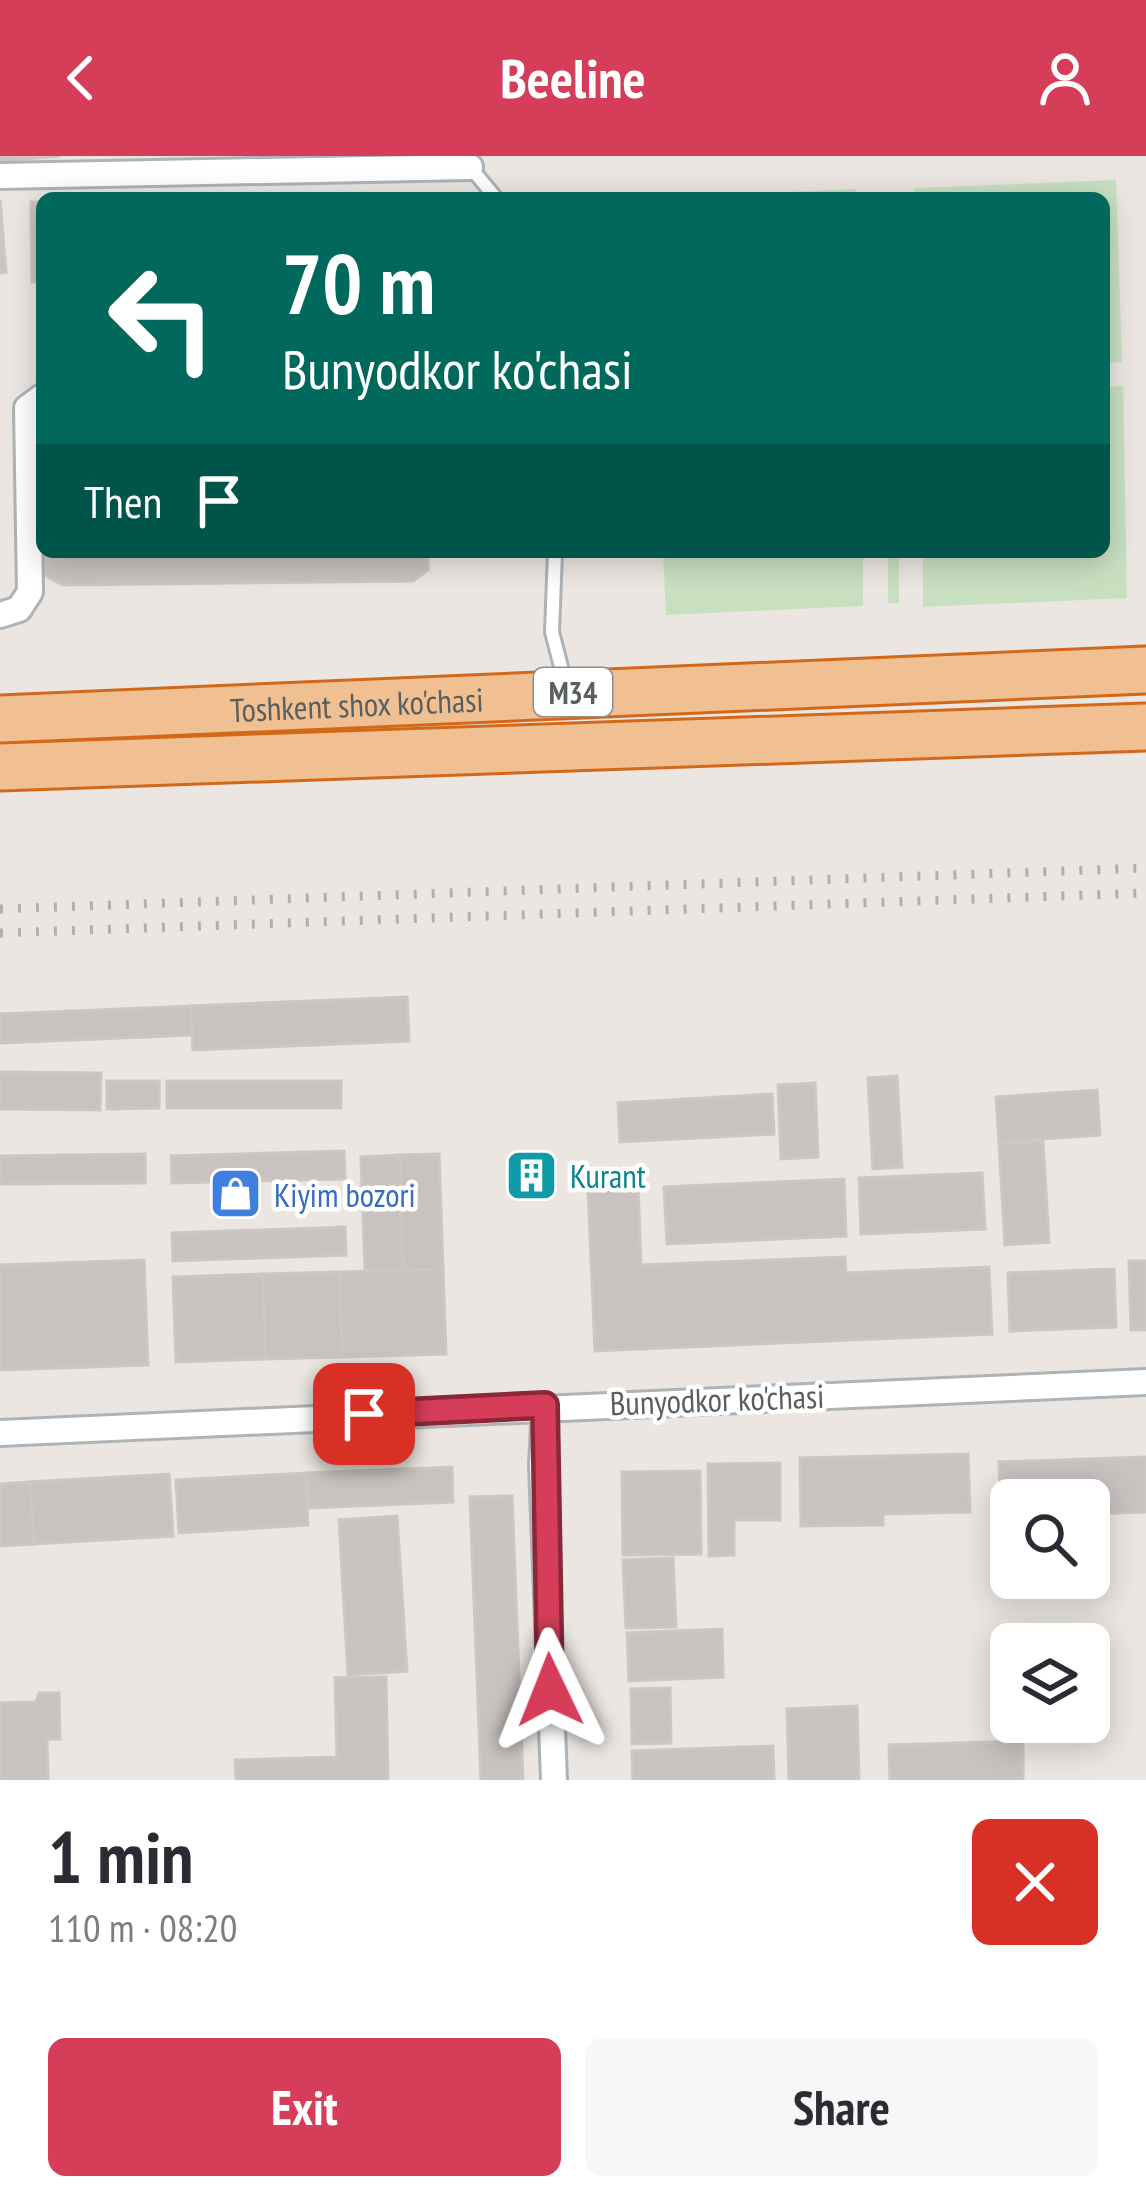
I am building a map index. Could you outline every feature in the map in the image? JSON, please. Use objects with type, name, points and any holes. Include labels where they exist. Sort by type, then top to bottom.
[{"type":"highway","name":"Toshkent shox ko'chasi","points":[[0,719],[1146,670]]},
{"type":"highway","name":"Toshkent shox ko'chasi","points":[[0,767],[1146,727]]},
{"type":"street","points":[[0,176],[470,167]]},
{"type":"street","points":[[0,615],[19,609],[30,592],[26,430],[27,408],[36,402]]},
{"type":"street","name":"Bunyodkor ko'chasi","points":[[0,1433],[545,1405],[1146,1382]]},
{"type":"street","points":[[545,1405],[542,1466],[554,1780]]},
{"type":"lane","points":[[470,167],[491,192]]},
{"type":"lane","points":[[555,558],[552,632],[568,693]]},
{"type":"green space","points":[[1116,180],[1122,362],[1110,363],[1110,192],[914,192],[914,188]]},
{"type":"green space","points":[[856,189],[856,192],[788,192]]},
{"type":"green space","points":[[1123,386],[1127,598],[923,607],[923,558],[1110,558],[1110,387]]},
{"type":"green space","points":[[663,558],[863,558],[863,606],[666,615]]},
{"type":"green space","points":[[888,558],[899,558],[899,603],[888,603]]},
{"type":"building","points":[[0,156],[60,156],[0,161]]},
{"type":"building","points":[[0,200],[6,272],[0,273]]},
{"type":"building","points":[[31,202],[36,202],[36,282],[32,282]]},
{"type":"building","points":[[40,558],[428,558],[428,570],[413,581],[63,585],[41,573]]},
{"type":"building","points":[[407,997],[409,1041],[193,1050],[191,1006]]},
{"type":"building","points":[[191,1006],[192,1035],[0,1043],[0,1014]]},
{"type":"building","points":[[0,1072],[101,1073],[100,1110],[0,1109]]},
{"type":"building","points":[[897,1076],[902,1167],[873,1169],[868,1078]]},
{"type":"building","points":[[107,1081],[159,1081],[159,1108],[107,1109]]},
{"type":"building","points":[[167,1081],[341,1081],[341,1108],[167,1108]]},
{"type":"building","points":[[815,1083],[818,1157],[781,1159],[778,1085]]},
{"type":"building","points":[[1097,1090],[1100,1135],[999,1142],[996,1097]]},
{"type":"building","points":[[772,1094],[774,1134],[620,1142],[618,1103]]},
{"type":"building","points":[[1043,1141],[1049,1242],[1005,1245],[999,1144]]},
{"type":"building","points":[[344,1151],[345,1179],[172,1183],[171,1156]]},
{"type":"building","points":[[145,1154],[145,1183],[0,1184],[0,1156]]},
{"type":"building","points":[[439,1154],[443,1269],[403,1270],[400,1155]]},
{"type":"building","points":[[400,1155],[403,1270],[365,1271],[361,1157]]},
{"type":"building","name":"Kurant","points":[[531,1166],[539,1174],[531,1182],[523,1174]]},
{"type":"building","points":[[982,1173],[985,1229],[861,1234],[859,1178]]},
{"type":"building","points":[[844,1179],[846,1236],[667,1244],[664,1187]]},
{"type":"building","points":[[638,1187],[641,1265],[845,1257],[846,1273],[989,1267],[992,1334],[595,1351],[588,1189]]},
{"type":"building","points":[[345,1227],[346,1255],[173,1261],[172,1233]]},
{"type":"building","points":[[144,1260],[148,1365],[0,1370],[0,1265]]},
{"type":"building","points":[[1129,1261],[1146,1261],[1146,1330],[1131,1330]]},
{"type":"building","points":[[443,1269],[446,1354],[342,1357],[340,1272]]},
{"type":"building","points":[[1114,1269],[1116,1327],[1010,1331],[1008,1273]]},
{"type":"building","points":[[340,1272],[342,1357],[265,1359],[263,1274]]},
{"type":"building","points":[[263,1274],[265,1359],[176,1362],[173,1277]]},
{"type":"building","points":[[968,1454],[970,1512],[883,1514],[883,1525],[801,1526],[800,1458]]},
{"type":"building","points":[[1146,1457],[1146,1512],[1110,1513],[1110,1479],[1000,1479],[999,1462]]},
{"type":"building","points":[[780,1463],[780,1520],[734,1520],[734,1555],[709,1556],[708,1464]]},
{"type":"building","points":[[452,1467],[453,1502],[309,1508],[307,1473]]},
{"type":"building","points":[[700,1471],[701,1554],[623,1555],[622,1472]]},
{"type":"building","points":[[305,1473],[308,1525],[179,1533],[176,1480]]},
{"type":"building","points":[[169,1474],[173,1536],[34,1544],[30,1482]]},
{"type":"building","points":[[30,1482],[34,1544],[0,1546],[0,1484]]},
{"type":"building","points":[[512,1496],[523,1780],[481,1780],[470,1497]]},
{"type":"building","points":[[397,1516],[407,1671],[348,1675],[339,1520]]},
{"type":"building","points":[[673,1558],[676,1627],[626,1628],[623,1560]]},
{"type":"building","points":[[722,1629],[723,1677],[629,1681],[627,1633]]},
{"type":"building","points":[[386,1677],[388,1780],[236,1780],[235,1760],[337,1757],[335,1678]]},
{"type":"building","points":[[670,1688],[671,1743],[632,1744],[631,1689]]},
{"type":"building","points":[[39,1693],[59,1693],[60,1739],[47,1739],[48,1780],[0,1780],[0,1703],[36,1702]]},
{"type":"building","points":[[857,1706],[859,1780],[789,1780],[787,1709]]},
{"type":"building","points":[[1023,1743],[1023,1780],[890,1780],[889,1745]]},
{"type":"building","points":[[773,1746],[774,1780],[633,1780],[632,1751]]},
{"type":"railway","points":[[0,909],[1146,868]]},
{"type":"railway","points":[[0,933],[1146,893]]},
{"type":"place","name":"Kurant","points":[[531,1175]]},
{"type":"place","name":"Kiyim bozori","points":[[235,1194]]},
{"type":"route","points":[[364,1414],[545,1405],[542,1466],[550,1690]]}]
